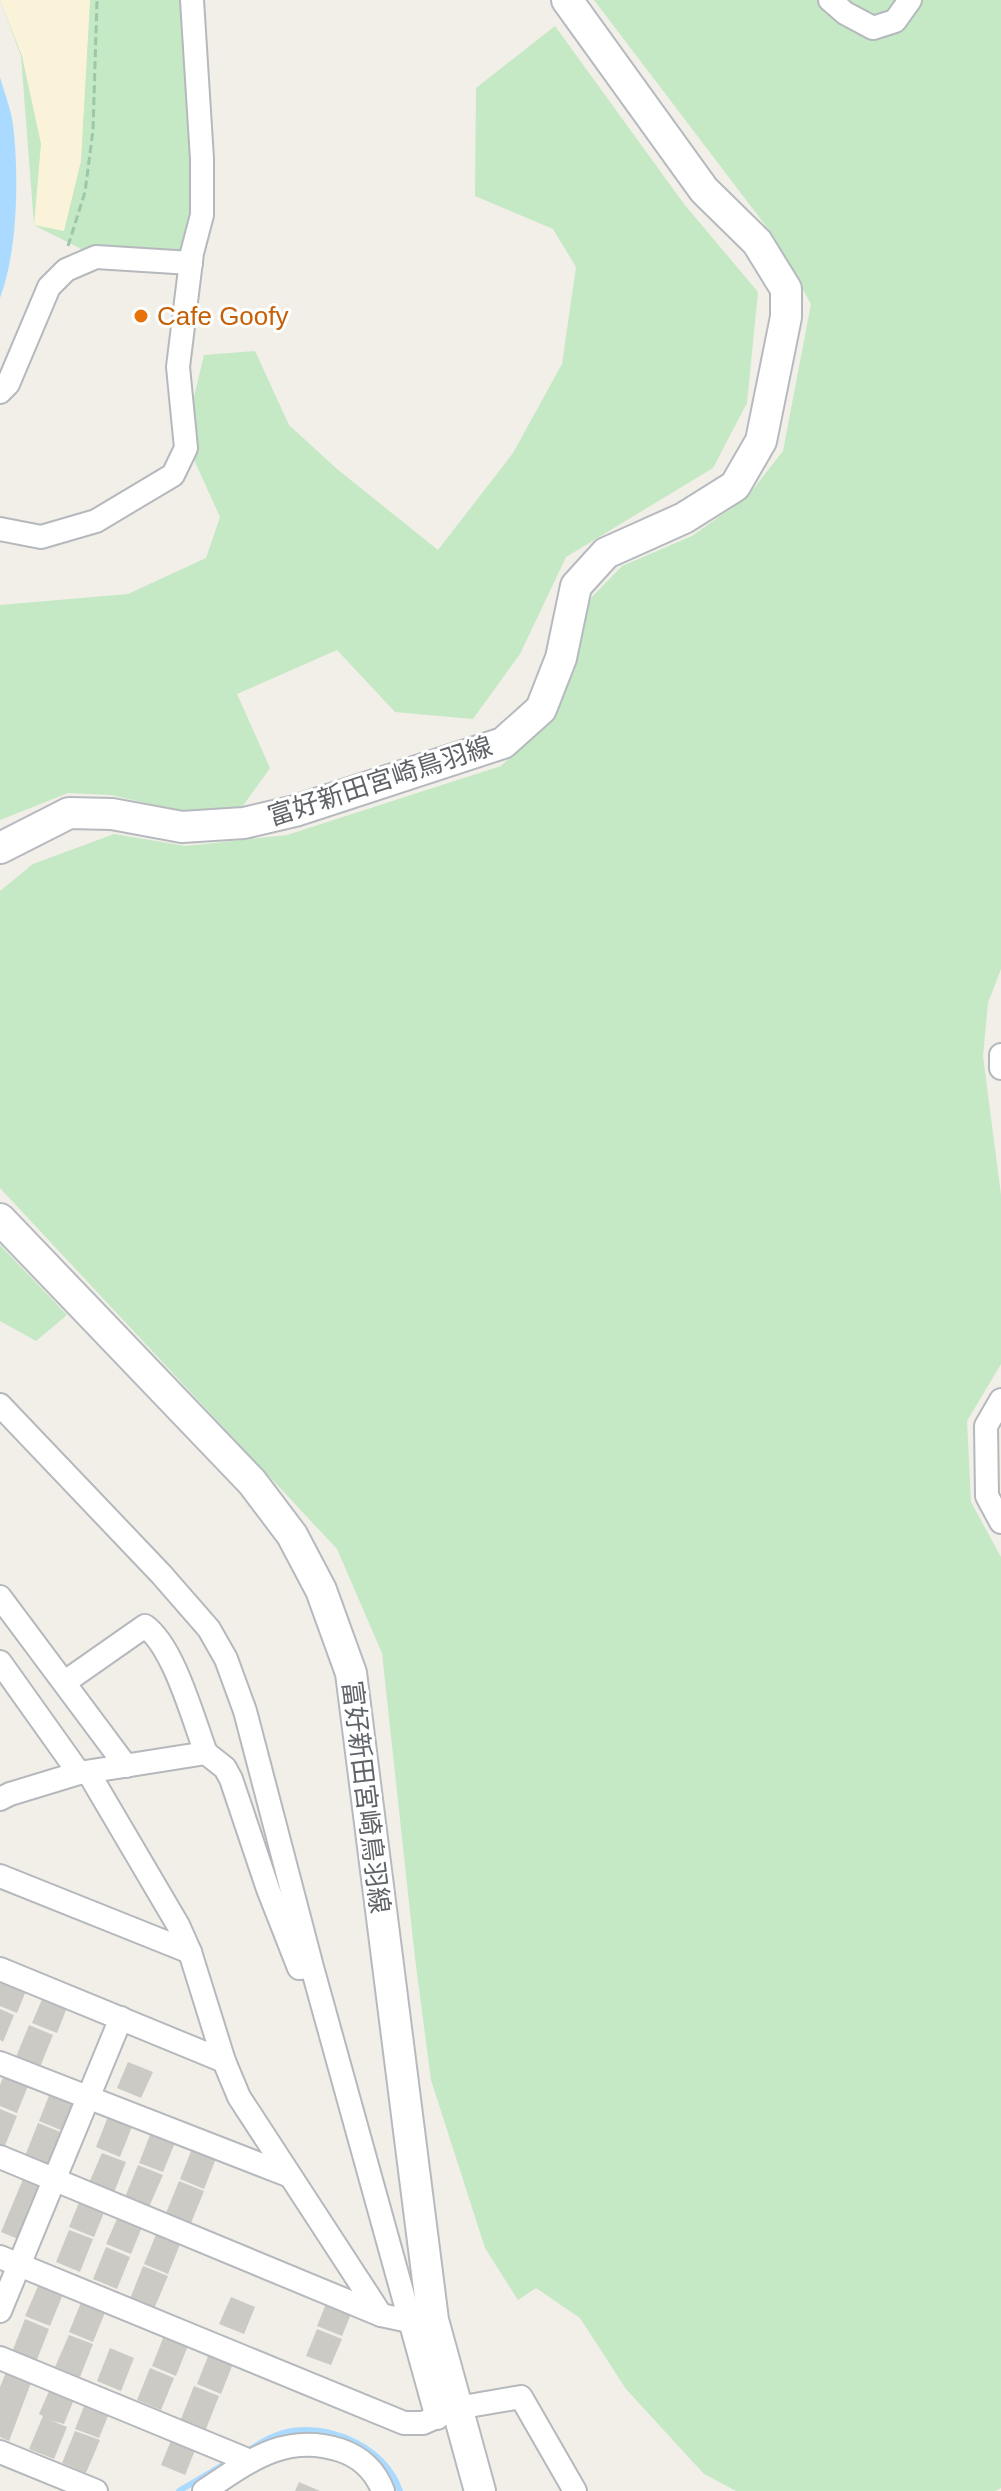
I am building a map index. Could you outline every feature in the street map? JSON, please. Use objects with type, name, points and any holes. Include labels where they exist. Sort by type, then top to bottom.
[{"type":"main road","name":"富好新田宮崎鳥羽線","points":[[0,848],[69,813],[112,814],[182,827],[244,823],[295,811],[503,743],[541,709],[561,658],[576,586],[606,553],[684,518],[735,486],[761,441],[786,317],[786,289],[757,242],[704,190],[567,0]]},
{"type":"main road","name":"富好新田宮崎鳥羽線","points":[[0,1219],[252,1482],[292,1535],[321,1590],[351,1673],[447,2413],[480,2491]]},
{"type":"street","points":[[0,529],[41,537],[96,521],[173,475],[186,448],[178,367],[191,263],[202,215],[202,159],[192,0]]},
{"type":"street","points":[[830,0],[845,13],[873,28],[895,21],[910,0]]},
{"type":"street","points":[[0,392],[8,384],[49,287],[66,270],[96,257],[191,263]]},
{"type":"street","points":[[1001,1055],[1001,1068]]},
{"type":"street","points":[[1001,1400],[986,1426],[987,1496],[1001,1522]]},
{"type":"street","points":[[0,1405],[161,1574],[219,1642],[245,1711],[409,2321],[447,2413]]},
{"type":"street","points":[[0,1597],[126,1766]]},
{"type":"street","points":[[65,1682],[145,1626],[162,1644],[206,1753],[225,1768],[231,1779],[268,1889],[299,1968],[312,1967]]},
{"type":"street","points":[[0,1662],[83,1773],[178,1925],[239,2097],[381,2315]]},
{"type":"street","points":[[3,1791],[83,1773],[206,1753]]},
{"type":"street","points":[[0,1876],[190,1952]]},
{"type":"street","points":[[0,1969],[224,2061]]},
{"type":"street","points":[[0,2311],[10,2261],[54,2180],[121,2018]]},
{"type":"street","points":[[0,2063],[290,2176]]},
{"type":"street","points":[[0,2157],[381,2315],[409,2321]]},
{"type":"street","points":[[10,2261],[404,2423],[423,2423],[447,2413],[521,2397],[575,2491]]},
{"type":"street","points":[[0,2358],[241,2457]]},
{"type":"street","points":[[204,2491],[241,2457],[309,2443],[346,2452],[366,2463],[383,2491]]},
{"type":"street","points":[[0,2452],[96,2491]]},
{"type":"path","points":[[68,246],[85,192],[93,130],[97,0]]},
{"type":"green space","points":[[0,0],[192,0],[192,253],[81,249],[34,225],[21,56]]},
{"type":"green space","points":[[594,0],[1001,0],[1001,969],[988,1003],[983,1056],[1001,1195],[1001,1364],[967,1421],[971,1502],[1001,1557],[1001,2488],[995,2491],[736,2491],[704,2474],[626,2389],[580,2318],[536,2288],[518,2300],[485,2248],[431,2080],[382,1653],[337,1549],[0,1188],[0,891],[33,864],[114,834],[186,846],[287,835],[501,766],[554,718],[591,598],[622,566],[692,536],[747,497],[783,451],[811,304],[772,234]]},
{"type":"green space","points":[[555,26],[684,204],[758,292],[747,403],[713,468],[566,557],[520,654],[473,719],[395,712],[337,650],[237,694],[270,768],[240,810],[182,811],[111,795],[68,793],[0,820],[0,605],[128,594],[206,558],[220,517],[195,462],[192,405],[204,355],[255,351],[289,425],[337,469],[438,550],[513,453],[562,364],[576,267],[553,229],[475,196],[476,88]]},
{"type":"green space","points":[[0,1245],[67,1315],[36,1341],[0,1321]]},
{"type":"sand","points":[[0,0],[90,0],[81,161],[64,231],[34,225],[41,144],[22,56]]},
{"type":"water","points":[[0,77],[13,125],[16,189],[14,236],[0,298]]},
{"type":"building","points":[[3,1976],[28,1986],[17,2013],[0,2006]]},
{"type":"building","points":[[46,1990],[70,2000],[57,2033],[32,2023]]},
{"type":"building","points":[[0,2009],[14,2015],[3,2042],[0,2040]]},
{"type":"building","points":[[29,2025],[53,2035],[40,2067],[16,2057]]},
{"type":"building","points":[[128,2062],[153,2072],[141,2098],[117,2088]]},
{"type":"building","points":[[6,2071],[30,2081],[17,2113],[0,2106],[0,2085]]},
{"type":"building","points":[[52,2088],[76,2098],[63,2131],[39,2121]]},
{"type":"building","points":[[0,2109],[17,2116],[4,2148],[0,2147]]},
{"type":"building","points":[[109,2114],[133,2124],[120,2157],[96,2147]]},
{"type":"building","points":[[38,2123],[63,2133],[50,2165],[25,2156]]},
{"type":"building","points":[[152,2130],[176,2140],[163,2172],[139,2163]]},
{"type":"building","points":[[193,2146],[217,2156],[204,2189],[180,2179]]},
{"type":"building","points":[[102,2153],[126,2162],[113,2195],[88,2185]]},
{"type":"building","points":[[138,2165],[163,2175],[149,2207],[125,2197]]},
{"type":"building","points":[[26,2172],[44,2180],[18,2239],[1,2232]]},
{"type":"building","points":[[179,2181],[204,2191],[191,2223],[166,2213]]},
{"type":"building","points":[[82,2195],[107,2205],[94,2237],[69,2227]]},
{"type":"building","points":[[120,2212],[144,2222],[131,2254],[106,2244]]},
{"type":"building","points":[[69,2230],[93,2239],[80,2272],[56,2262]]},
{"type":"building","points":[[157,2232],[181,2242],[168,2274],[144,2264]]},
{"type":"building","points":[[106,2247],[130,2257],[117,2289],[93,2279]]},
{"type":"building","points":[[143,2266],[168,2276],[154,2309],[130,2299]]},
{"type":"building","points":[[39,2284],[63,2294],[50,2326],[25,2316]]},
{"type":"building","points":[[231,2297],[255,2307],[244,2334],[219,2324]]},
{"type":"building","points":[[328,2299],[353,2309],[342,2336],[317,2326]]},
{"type":"building","points":[[82,2300],[106,2310],[93,2342],[69,2332]]},
{"type":"building","points":[[25,2319],[49,2329],[36,2362],[12,2352]]},
{"type":"building","points":[[317,2329],[342,2339],[331,2365],[306,2356]]},
{"type":"building","points":[[165,2333],[189,2343],[176,2376],[152,2366]]},
{"type":"building","points":[[69,2335],[93,2344],[80,2377],[55,2367]]},
{"type":"building","points":[[110,2348],[134,2358],[121,2391],[97,2381]]},
{"type":"building","points":[[210,2351],[234,2361],[221,2394],[197,2384]]},
{"type":"building","points":[[9,2365],[34,2375],[9,2441],[0,2437],[0,2387]]},
{"type":"building","points":[[150,2368],[174,2378],[161,2410],[137,2400]]},
{"type":"building","points":[[53,2382],[77,2392],[64,2424],[50,2420],[67,2427],[54,2459],[29,2449]]},
{"type":"building","points":[[194,2386],[219,2396],[206,2429],[181,2419]]},
{"type":"building","points":[[88,2396],[112,2406],[99,2438],[75,2429]]},
{"type":"building","points":[[75,2431],[100,2440],[86,2473],[62,2463]]},
{"type":"building","points":[[174,2433],[198,2443],[185,2475],[161,2465]]},
{"type":"building","points":[[299,2482],[320,2491],[295,2491]]},
{"type":"waterway","points":[[246,2452],[285,2432],[308,2430],[341,2436],[371,2452],[383,2463],[400,2491]]},
{"type":"waterway","points":[[179,2491],[233,2459]]},
{"type":"place","name":"Cafe Goofy","points":[[141,316]]}]
